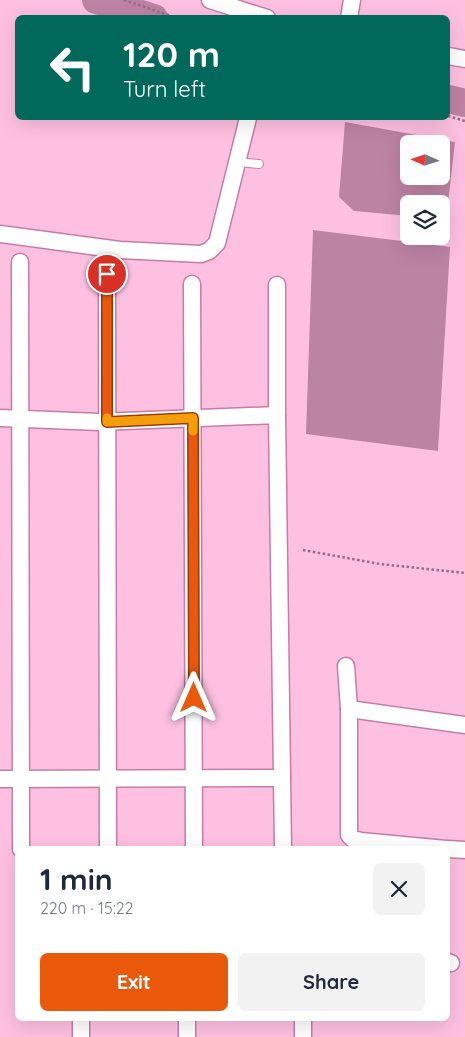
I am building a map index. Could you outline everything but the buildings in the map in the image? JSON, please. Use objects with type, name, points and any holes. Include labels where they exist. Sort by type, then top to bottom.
[{"type":"street","points":[[210,0],[258,15]]},
{"type":"street","points":[[350,15],[352,0]]},
{"type":"street","points":[[450,56],[465,58]]},
{"type":"street","points":[[0,234],[120,250],[201,254],[209,252],[217,243],[248,120]]},
{"type":"street","points":[[20,262],[21,846]]},
{"type":"street","points":[[107,274],[108,846]]},
{"type":"street","points":[[192,284],[194,846]]},
{"type":"street","points":[[277,285],[283,846]]},
{"type":"street","points":[[0,418],[107,422],[277,415]]},
{"type":"street","points":[[346,666],[349,709],[349,835],[353,839],[361,841],[415,846]]},
{"type":"street","points":[[349,709],[465,725]]},
{"type":"street","points":[[0,779],[282,778]]},
{"type":"street","points":[[450,849],[465,850]]},
{"type":"street","points":[[81,1021],[81,1037]]},
{"type":"street","points":[[187,1021],[187,1037]]},
{"type":"street","points":[[303,1021],[303,1037]]},
{"type":"lane","points":[[237,162],[258,164]]},
{"type":"path","points":[[124,0],[168,15]]},
{"type":"path","points":[[450,117],[465,121]]},
{"type":"path","points":[[303,550],[380,564],[465,573]]},
{"type":"shaded area","points":[[345,122],[416,135],[400,135],[400,185],[450,185],[450,141],[455,142],[449,195],[400,195],[400,215],[354,211],[339,197]]},
{"type":"shaded area","points":[[313,230],[400,241],[400,245],[450,247],[438,451],[306,434]]},
{"type":"waterway","points":[[96,0],[144,15]]},
{"type":"waterway","points":[[450,99],[465,103]]},
{"type":"slow traffic","points":[[107,418],[107,422],[193,418],[193,431]]},
{"type":"route","points":[[107,274],[107,422],[193,418],[194,698]]}]
